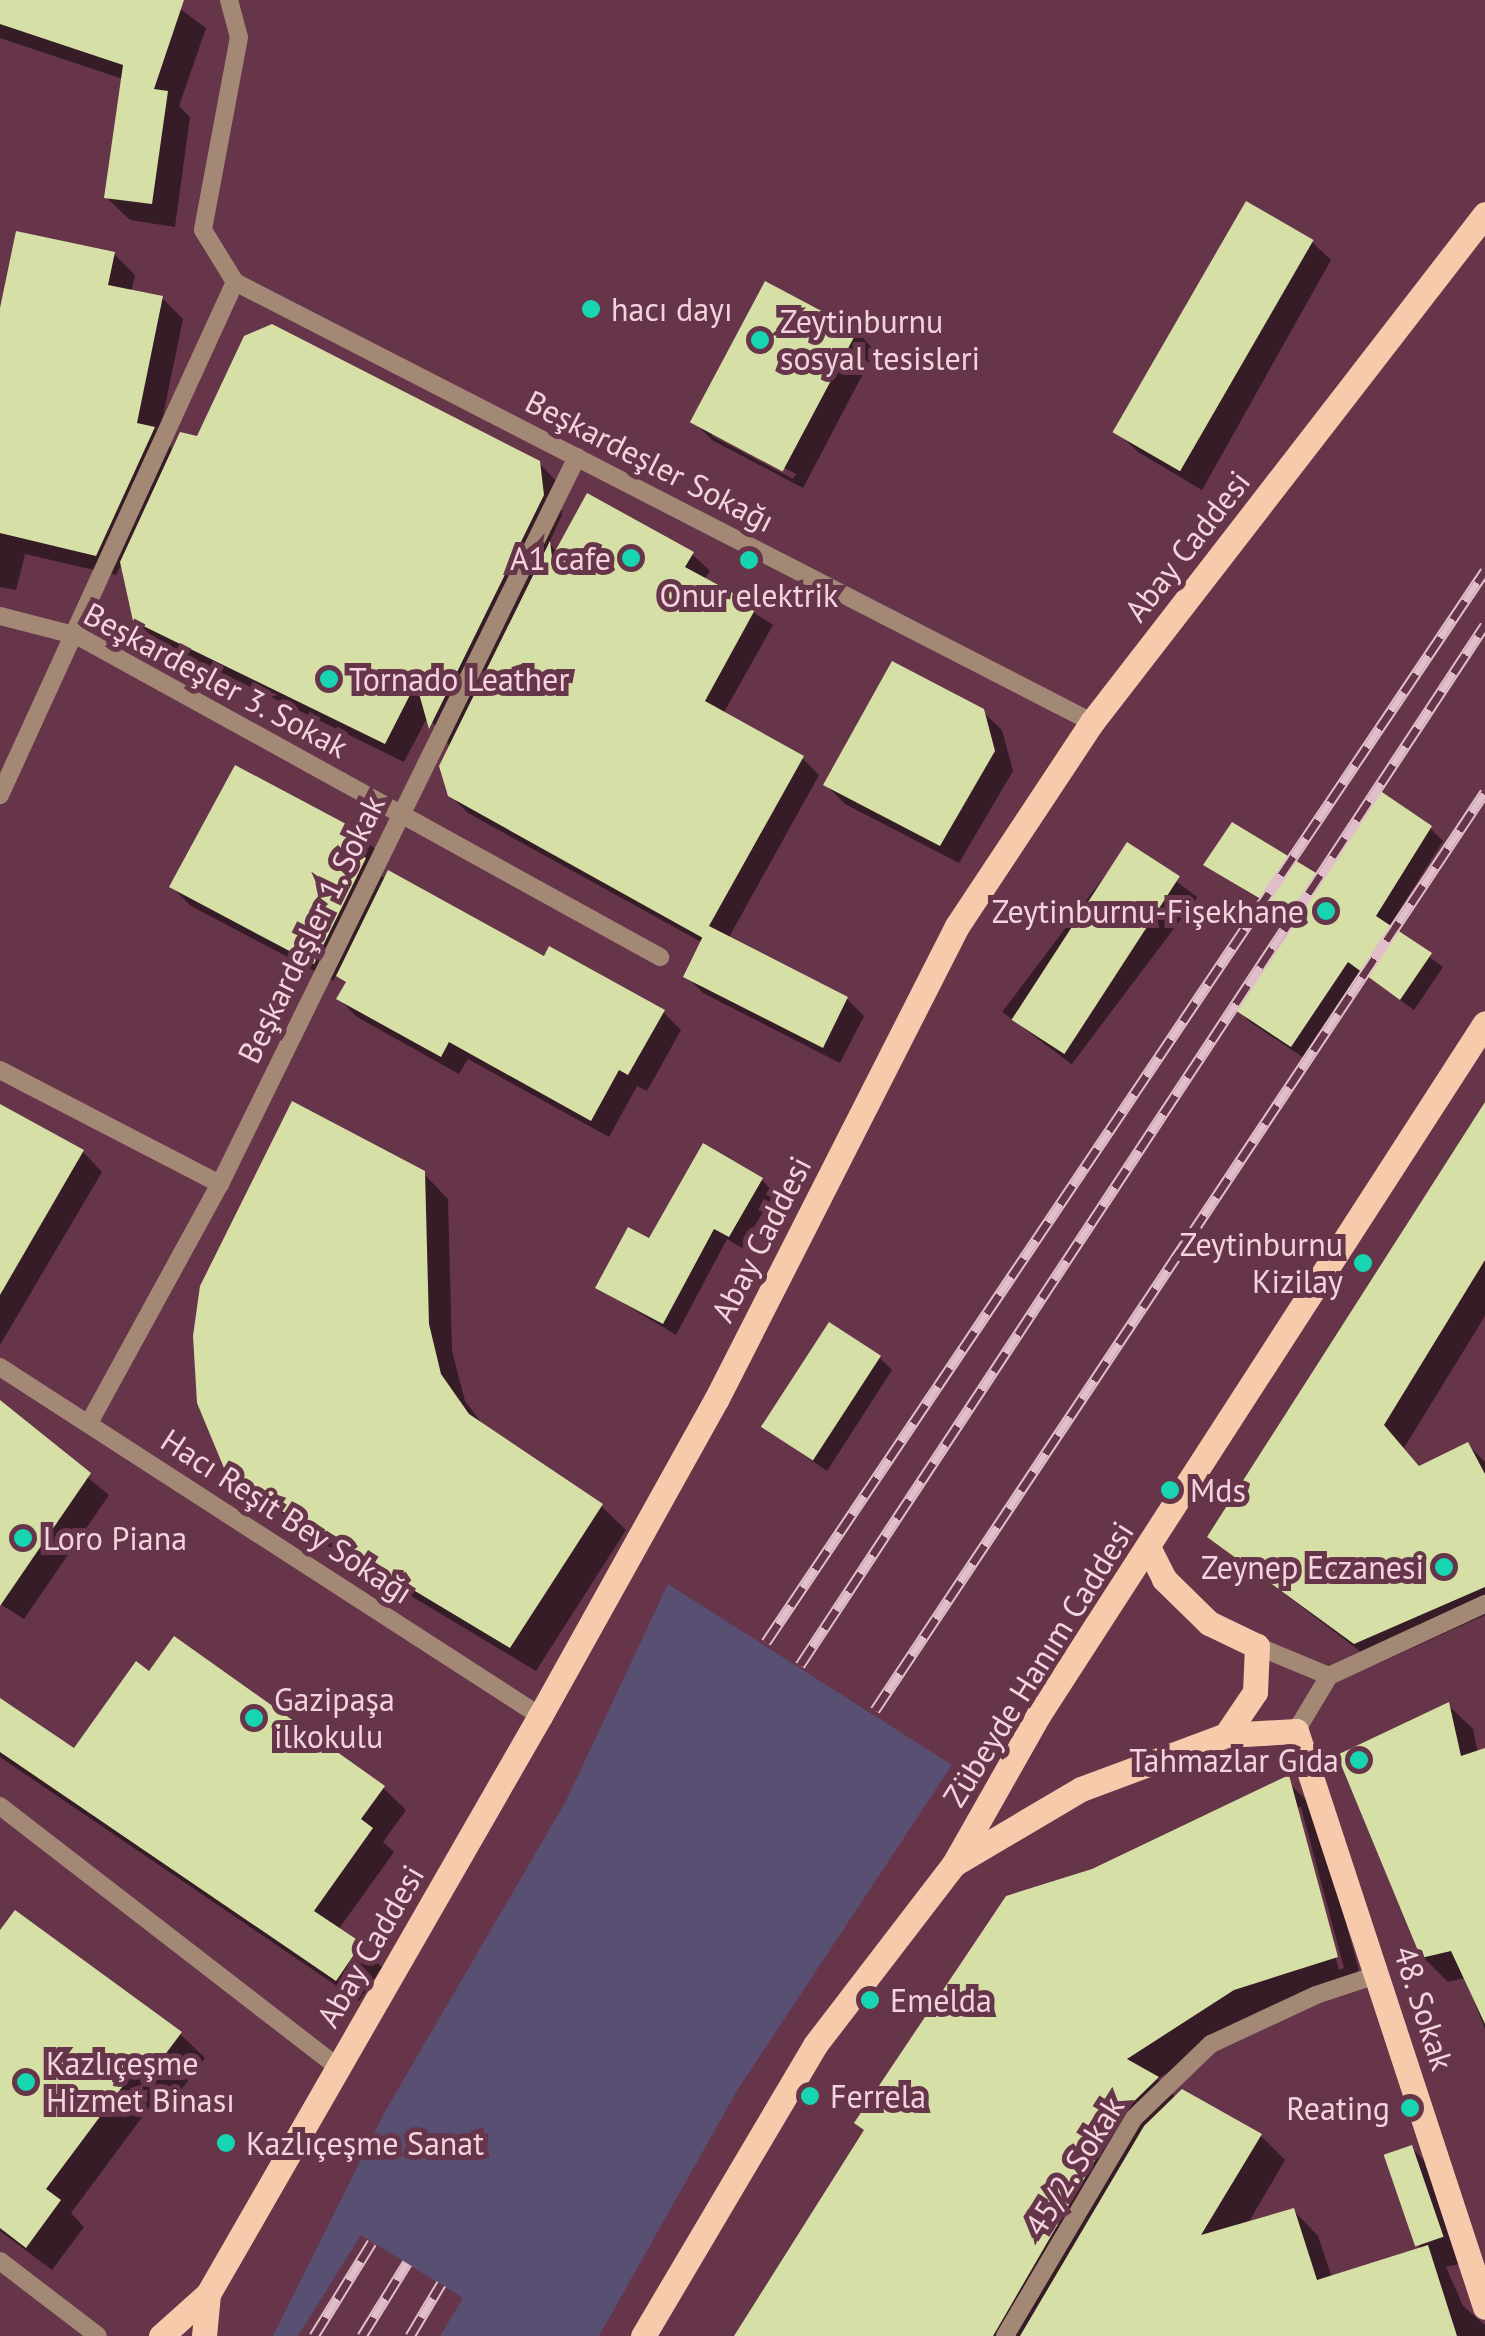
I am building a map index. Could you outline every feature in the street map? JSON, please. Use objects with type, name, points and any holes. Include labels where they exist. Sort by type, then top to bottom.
[{"type":"main road","name":"Abay Caddesi","points":[[161,2336],[208,2294],[540,1716],[716,1400],[957,926],[1092,722],[1485,214]]},
{"type":"main road","name":"Zübeyde Hanım Caddesi","points":[[643,2336],[815,2045],[954,1864],[1038,1714],[1485,1023]]},
{"type":"main road","points":[[1148,1547],[1164,1579],[1209,1622],[1257,1646],[1254,1692],[1226,1735]]},
{"type":"main road","points":[[954,1864],[1081,1790],[1226,1735],[1296,1731]]},
{"type":"main road","name":"48. Sokak","points":[[1296,1731],[1379,1974],[1485,2307]]},
{"type":"main road","points":[[204,2336],[208,2294]]},
{"type":"street","points":[[0,795],[78,636],[235,282],[203,230],[239,37],[229,0]]},
{"type":"street","name":"Beşkardeşler Sokağı","points":[[235,282],[1092,722]]},
{"type":"street","name":"Beşkardeşler 1. Sokak","points":[[89,1423],[220,1184],[577,457]]},
{"type":"street","name":"Beşkardeşler 3. Sokak","points":[[0,616],[78,636],[660,958]]},
{"type":"street","points":[[0,1070],[220,1184]]},
{"type":"street","name":"Hacı Reşit Bey Sokağı","points":[[0,1368],[540,1716]]},
{"type":"street","points":[[1296,1731],[1329,1676],[1485,1604]]},
{"type":"street","points":[[1257,1646],[1329,1676]]},
{"type":"street","points":[[0,1806],[338,2068]]},
{"type":"street","name":"45/2. Sokak","points":[[1005,2336],[1134,2118],[1211,2044],[1379,1974]]},
{"type":"street","points":[[0,2261],[98,2336]]},
{"type":"shaded area","points":[[668,1584],[952,1765],[738,2089],[599,2336],[440,2336],[463,2298],[361,2235],[298,2336],[273,2336],[383,2115],[566,1801]]},
{"type":"building","points":[[0,0],[184,0],[154,89],[168,91],[152,204],[104,198],[123,65],[0,24]]},
{"type":"building","points":[[1246,201],[1314,240],[1180,471],[1112,432]]},
{"type":"building","points":[[16,231],[115,252],[108,285],[163,296],[137,423],[155,427],[96,556],[0,533],[0,308]]},
{"type":"building","points":[[765,281],[858,330],[783,472],[690,422]]},
{"type":"building","points":[[272,324],[540,461],[544,495],[429,729],[416,683],[385,744],[133,621],[120,562],[180,432],[197,436],[244,336]]},
{"type":"building","points":[[587,493],[694,552],[685,567],[757,606],[705,701],[804,756],[709,926],[848,997],[823,1048],[683,977],[702,938],[448,796],[439,766],[550,541],[552,557]]},
{"type":"building","points":[[892,661],[984,709],[995,751],[940,846],[823,785]]},
{"type":"building","points":[[235,765],[363,833],[354,850],[366,858],[314,964],[169,887]]},
{"type":"building","points":[[1379,790],[1432,826],[1376,916],[1432,953],[1400,1000],[1348,962],[1291,1047],[1235,1010],[1296,920],[1203,865],[1232,822],[1321,876]]},
{"type":"building","points":[[1127,842],[1180,876],[1064,1054],[1012,1020]]},
{"type":"building","points":[[388,870],[544,956],[549,946],[665,1010],[628,1075],[619,1070],[591,1121],[449,1042],[441,1057],[336,999],[346,982],[336,976]]},
{"type":"building","points":[[292,1101],[425,1171],[429,1324],[441,1374],[469,1414],[603,1504],[510,1648],[275,1507],[224,1468],[197,1403],[193,1336],[200,1286]]},
{"type":"building","points":[[1485,1102],[1485,1260],[1384,1425],[1419,1466],[1468,1442],[1485,1474],[1485,1587],[1354,1644],[1207,1537]]},
{"type":"building","points":[[0,1104],[84,1150],[0,1295]]},
{"type":"building","points":[[703,1143],[763,1178],[729,1237],[714,1229],[663,1324],[595,1288],[628,1227],[649,1238]]},
{"type":"building","points":[[829,1322],[881,1356],[813,1461],[761,1427]]},
{"type":"building","name":"Loro Piana","points":[[0,1400],[91,1473],[0,1606]]},
{"type":"building","points":[[174,1636],[385,1786],[361,1819],[373,1828],[314,1911],[362,1943],[336,1981],[0,1752],[0,1698],[74,1748],[136,1661],[149,1671]]},
{"type":"building","points":[[1449,1702],[1461,1756],[1485,1748],[1485,2024],[1451,1951],[1421,1958],[1337,1755]]},
{"type":"building","points":[[1289,1775],[1338,1957],[1234,1990],[1127,2059],[1159,2077],[1123,2112],[993,2336],[734,2336],[864,2130],[854,2123],[1006,1896],[1092,1869]]},
{"type":"building","points":[[15,1910],[182,2032],[149,2076],[137,2067],[46,2189],[61,2200],[26,2248],[0,2228],[0,1930]]},
{"type":"building","points":[[1182,2089],[1262,2134],[1201,2235],[1294,2208],[1317,2280],[1428,2245],[1457,2336],[1020,2336],[1144,2126]]},
{"type":"building","points":[[1412,2145],[1444,2237],[1415,2246],[1384,2155]]},
{"type":"railway","points":[[766,1642],[1485,571]]},
{"type":"railway","points":[[800,1665],[1485,625]]},
{"type":"railway","points":[[875,1710],[1485,792]]},
{"type":"railway","points":[[314,2336],[372,2242]]},
{"type":"railway","points":[[362,2336],[407,2263]]},
{"type":"railway","points":[[410,2336],[441,2284]]},
{"type":"place","name":"hacı dayı","points":[[591,309]]},
{"type":"place","name":"Zeytinburnu sosyal tesisleri","points":[[760,340]]},
{"type":"place","name":"A1 cafe","points":[[631,558]]},
{"type":"place","name":"Onur elektrik","points":[[749,560]]},
{"type":"place","name":"Tornado Leather","points":[[329,679]]},
{"type":"place","name":"Zeytinburnu-Fişekhane","points":[[1326,911]]},
{"type":"place","name":"Zeytinburnu Kizilay","points":[[1363,1263]]},
{"type":"place","name":"Mds","points":[[1170,1490]]},
{"type":"place","name":"Loro Piana","points":[[23,1538]]},
{"type":"place","name":"Zeynep Eczanesi","points":[[1444,1567]]},
{"type":"place","name":"Gazipaşa ilkokulu","points":[[254,1718]]},
{"type":"place","name":"Tahmazlar Gıda","points":[[1359,1760]]},
{"type":"place","name":"Emelda","points":[[870,2000]]},
{"type":"place","name":"Kazlıçeşme Hizmet Binası","points":[[26,2082]]},
{"type":"place","name":"Ferrela","points":[[810,2096]]},
{"type":"place","name":"Reating","points":[[1410,2108]]},
{"type":"place","name":"Kazlıçeşme Sanat","points":[[226,2143]]}]
